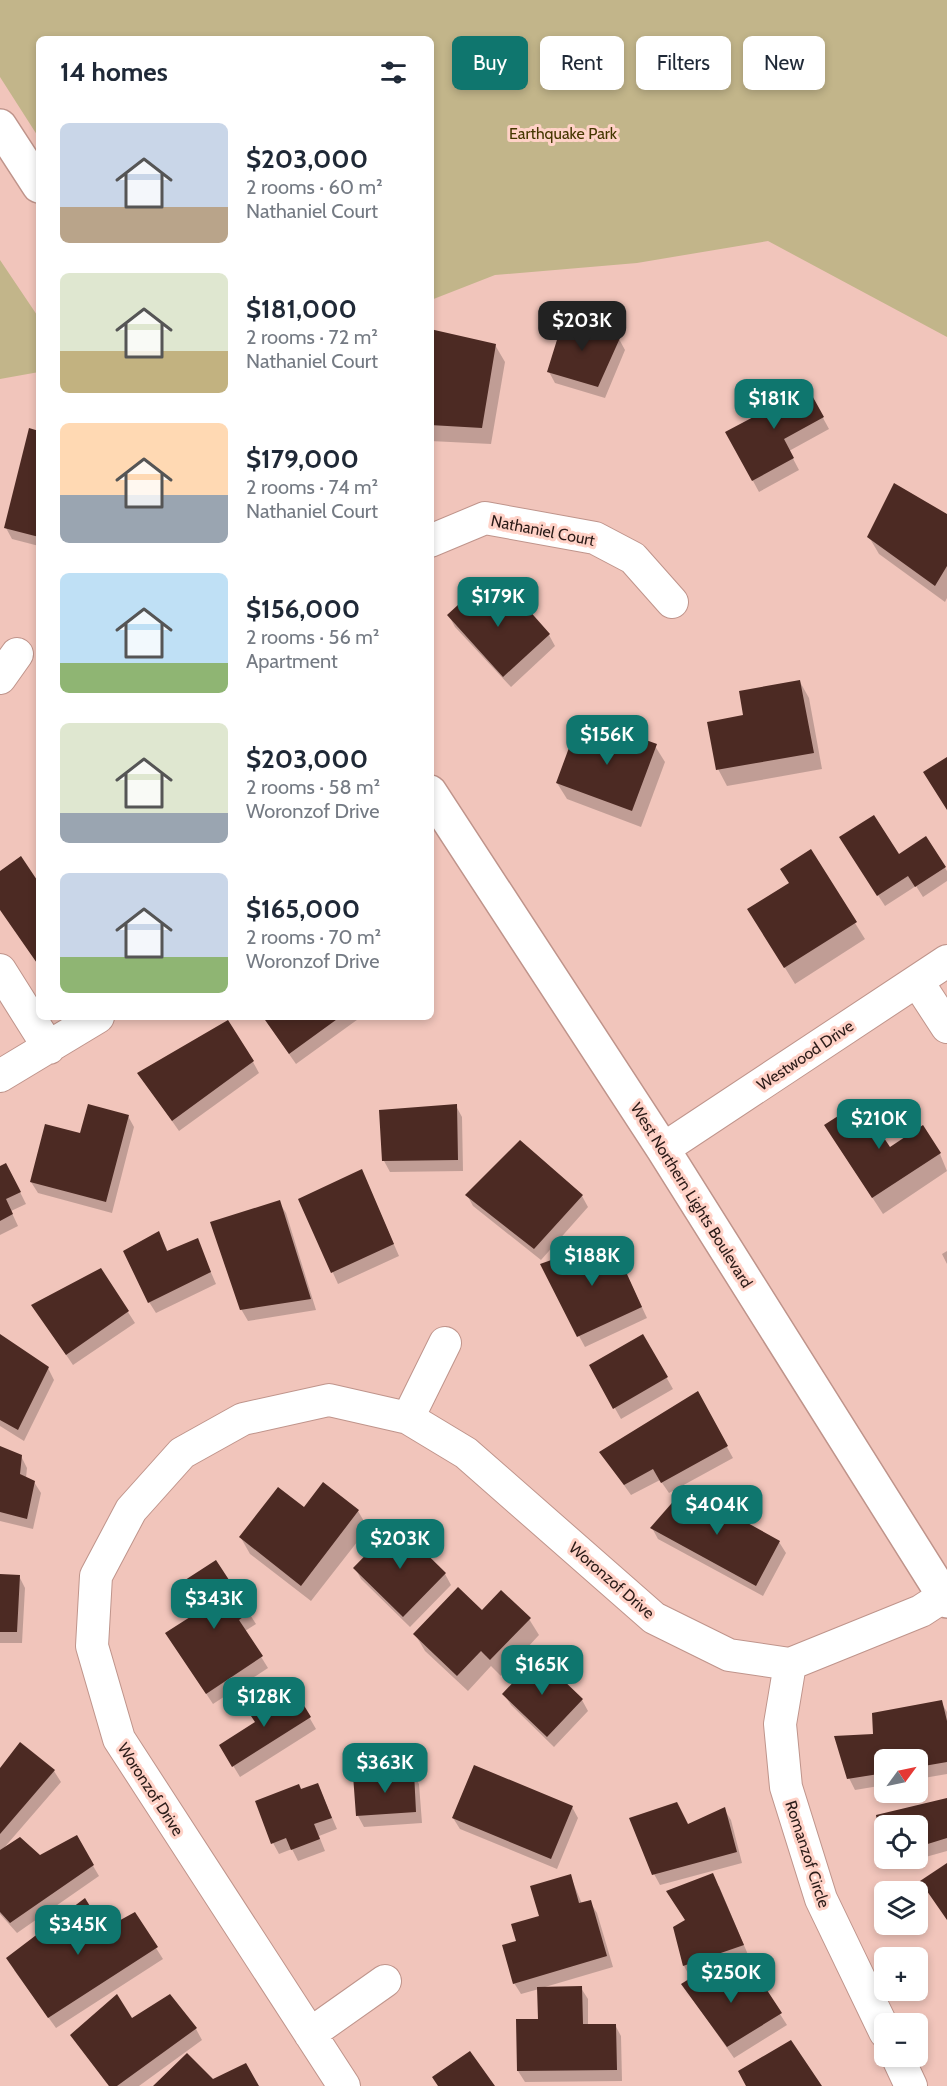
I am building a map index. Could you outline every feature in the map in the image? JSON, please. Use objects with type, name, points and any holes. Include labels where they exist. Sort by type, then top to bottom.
[{"type":"street","points":[[0,126],[36,181]]},
{"type":"street","name":"Nathaniel Court","points":[[434,539],[485,518],[595,538],[633,558],[672,602]]},
{"type":"street","name":"West Northern Lights Boulevard","points":[[434,803],[663,1149],[945,1599]]},
{"type":"street","name":"Westwood Drive","points":[[663,1149],[947,961]]},
{"type":"street","points":[[0,970],[49,1048]]},
{"type":"street","points":[[917,981],[947,1027]]},
{"type":"street","points":[[0,1076],[93,1020]]},
{"type":"street","points":[[408,1418],[445,1343]]},
{"type":"street","name":"Woronzof Drive","points":[[344,2086],[119,1739],[92,1646],[96,1576],[131,1510],[182,1453],[243,1419],[329,1400],[408,1418],[466,1453],[654,1618],[729,1655],[790,1664]]},
{"type":"street","points":[[790,1664],[945,1599]]},
{"type":"street","name":"Romanzof Circle","points":[[790,1664],[780,1724],[786,1787],[821,1899],[876,2013]]},
{"type":"street","points":[[310,2034],[385,1981]]},
{"type":"street","points":[[902,2067],[911,2086]]},
{"type":"green space","name":"Earthquake Park","points":[[0,0],[947,0],[947,337],[768,241],[637,263],[495,275],[434,299],[434,36],[36,36],[36,133],[0,77]]},
{"type":"green space","points":[[0,260],[36,314],[36,373],[0,379]]},
{"type":"building","points":[[565,314],[620,338],[598,387],[547,372]]},
{"type":"building","points":[[434,330],[496,344],[482,428],[434,425]]},
{"type":"building","points":[[804,381],[824,417],[784,439],[794,458],[752,481],[725,432],[759,414],[755,407]]},
{"type":"building","points":[[29,428],[36,430],[36,536],[4,528]]},
{"type":"building","points":[[894,483],[947,514],[947,566],[935,586],[867,537]]},
{"type":"building","points":[[483,582],[508,609],[519,599],[550,634],[503,677],[447,615]]},
{"type":"building","points":[[800,680],[814,753],[716,770],[707,722],[743,715],[739,691]]},
{"type":"building","points":[[577,726],[615,739],[618,730],[657,744],[632,811],[556,783]]},
{"type":"building","points":[[947,757],[947,810],[923,772]]},
{"type":"building","points":[[874,815],[899,854],[926,836],[946,867],[915,887],[908,876],[877,896],[839,837]]},
{"type":"building","points":[[811,849],[857,922],[784,968],[747,909],[789,883],[780,869]]},
{"type":"building","points":[[21,856],[36,878],[36,962],[0,910],[0,871]]},
{"type":"building","points":[[228,1020],[254,1061],[172,1121],[137,1073]]},
{"type":"building","points":[[265,1020],[336,1020],[289,1054]]},
{"type":"building","points":[[860,1102],[890,1147],[923,1125],[941,1153],[872,1198],[824,1125]]},
{"type":"building","points":[[88,1104],[129,1115],[106,1202],[30,1182],[45,1124],[80,1133]]},
{"type":"building","points":[[457,1104],[458,1160],[382,1161],[379,1110]]},
{"type":"building","points":[[520,1140],[583,1195],[534,1249],[465,1195]]},
{"type":"building","points":[[6,1163],[21,1192],[6,1199],[13,1214],[0,1221],[0,1166]]},
{"type":"building","points":[[362,1169],[394,1244],[331,1273],[298,1199]]},
{"type":"building","points":[[280,1200],[311,1299],[240,1310],[210,1222]]},
{"type":"building","points":[[159,1231],[167,1251],[198,1238],[211,1272],[148,1303],[123,1251]]},
{"type":"building","points":[[611,1239],[642,1307],[577,1337],[540,1264]]},
{"type":"building","points":[[101,1268],[129,1311],[66,1355],[31,1305]]},
{"type":"building","points":[[0,1334],[49,1367],[18,1430],[0,1420]]},
{"type":"building","points":[[643,1334],[668,1377],[613,1409],[589,1365]]},
{"type":"building","points":[[698,1391],[728,1446],[661,1483],[653,1469],[624,1485],[599,1452]]},
{"type":"building","points":[[0,1446],[22,1455],[20,1474],[35,1481],[27,1519],[0,1512]]},
{"type":"building","points":[[323,1482],[359,1510],[301,1586],[239,1537],[278,1487],[304,1507]]},
{"type":"building","points":[[685,1488],[780,1541],[756,1586],[650,1528]]},
{"type":"building","points":[[396,1524],[446,1573],[403,1617],[353,1568]]},
{"type":"building","points":[[216,1560],[250,1612],[239,1620],[263,1656],[206,1694],[165,1633],[201,1610],[182,1582]]},
{"type":"building","points":[[0,1574],[20,1575],[17,1632],[0,1632]]},
{"type":"building","points":[[458,1587],[482,1610],[501,1590],[531,1618],[490,1660],[481,1651],[457,1676],[413,1634]]},
{"type":"building","points":[[538,1656],[583,1699],[547,1737],[502,1694]]},
{"type":"building","points":[[297,1694],[311,1717],[232,1767],[219,1745],[255,1722],[245,1707],[262,1696],[271,1711]]},
{"type":"building","points":[[942,1700],[947,1721],[947,1762],[928,1765],[928,1749],[874,1749],[874,1775],[847,1779],[834,1736],[873,1734],[872,1713]]},
{"type":"building","points":[[20,1742],[55,1770],[0,1834],[0,1768]]},
{"type":"building","points":[[474,1765],[573,1806],[551,1859],[452,1818]]},
{"type":"building","points":[[414,1772],[416,1812],[356,1816],[353,1775]]},
{"type":"building","points":[[318,1783],[332,1818],[314,1824],[320,1839],[291,1850],[286,1838],[271,1844],[255,1801],[299,1784],[301,1789]]},
{"type":"building","points":[[947,1798],[947,1838],[928,1844],[928,1815],[876,1815],[928,1803]]},
{"type":"building","points":[[677,1802],[688,1824],[725,1807],[737,1852],[652,1875],[629,1818]]},
{"type":"building","points":[[77,1835],[94,1865],[10,1923],[0,1912],[0,1850],[20,1837],[40,1855]]},
{"type":"building","points":[[947,1863],[947,1920],[928,1893],[928,1881],[920,1881]]},
{"type":"building","points":[[713,1873],[744,1945],[683,1966],[673,1927],[685,1920],[666,1891]]},
{"type":"building","points":[[571,1874],[579,1903],[591,1900],[607,1956],[513,1984],[502,1945],[516,1941],[511,1924],[539,1916],[530,1886]]},
{"type":"building","points":[[85,1898],[104,1929],[135,1912],[158,1947],[48,2018],[6,1958]]},
{"type":"building","points":[[716,1962],[734,1988],[761,1981],[782,2013],[727,2047],[681,1984]]},
{"type":"building","points":[[582,1986],[583,2024],[616,2024],[617,2070],[517,2071],[516,2019],[538,2019],[537,1987]]},
{"type":"building","points":[[117,1994],[132,2018],[170,1994],[197,2028],[117,2086],[109,2086],[70,2035]]},
{"type":"building","points":[[791,2040],[822,2086],[746,2086],[738,2071]]},
{"type":"building","points":[[470,2051],[495,2086],[438,2086],[432,2077]]},
{"type":"building","points":[[187,2053],[213,2079],[246,2063],[259,2086],[153,2086]]}]
